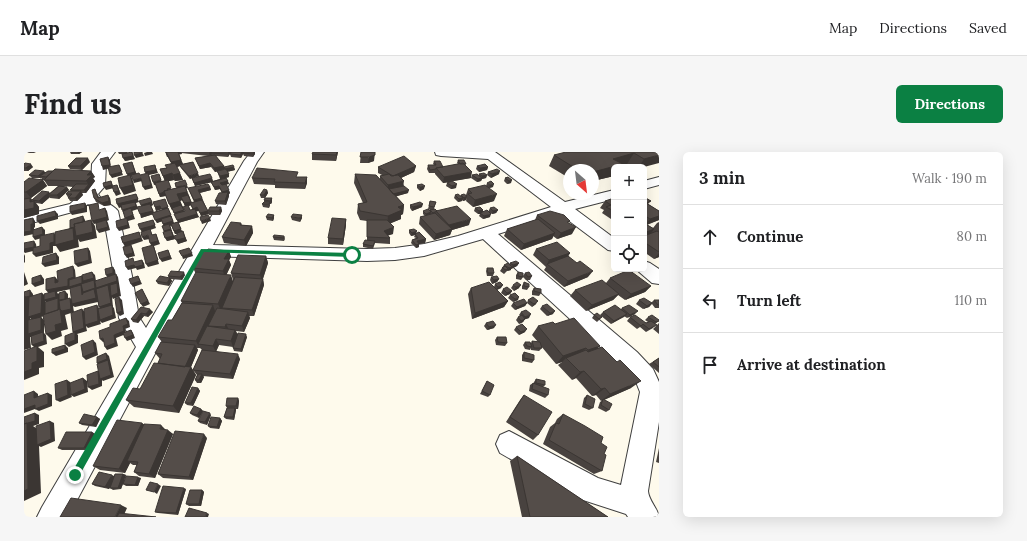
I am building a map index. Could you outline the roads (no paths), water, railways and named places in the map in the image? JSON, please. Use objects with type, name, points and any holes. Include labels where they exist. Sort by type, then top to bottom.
[{"type":"street","points":[[24,220],[81,203],[90,192],[98,186],[98,166],[100,159],[108,152]]},
{"type":"street","points":[[52,517],[251,161],[258,152]]},
{"type":"street","points":[[441,152],[489,154],[611,244]]},
{"type":"street","points":[[90,192],[95,203],[110,211],[122,269],[129,318],[147,347]]},
{"type":"street","points":[[202,250],[367,255],[395,254],[424,250],[486,233],[562,208],[611,195]]},
{"type":"street","points":[[486,233],[645,376],[652,392],[634,491],[640,510]]},
{"type":"street","points":[[647,269],[659,278]]},
{"type":"street","points":[[509,444],[593,490],[640,510]]}]
